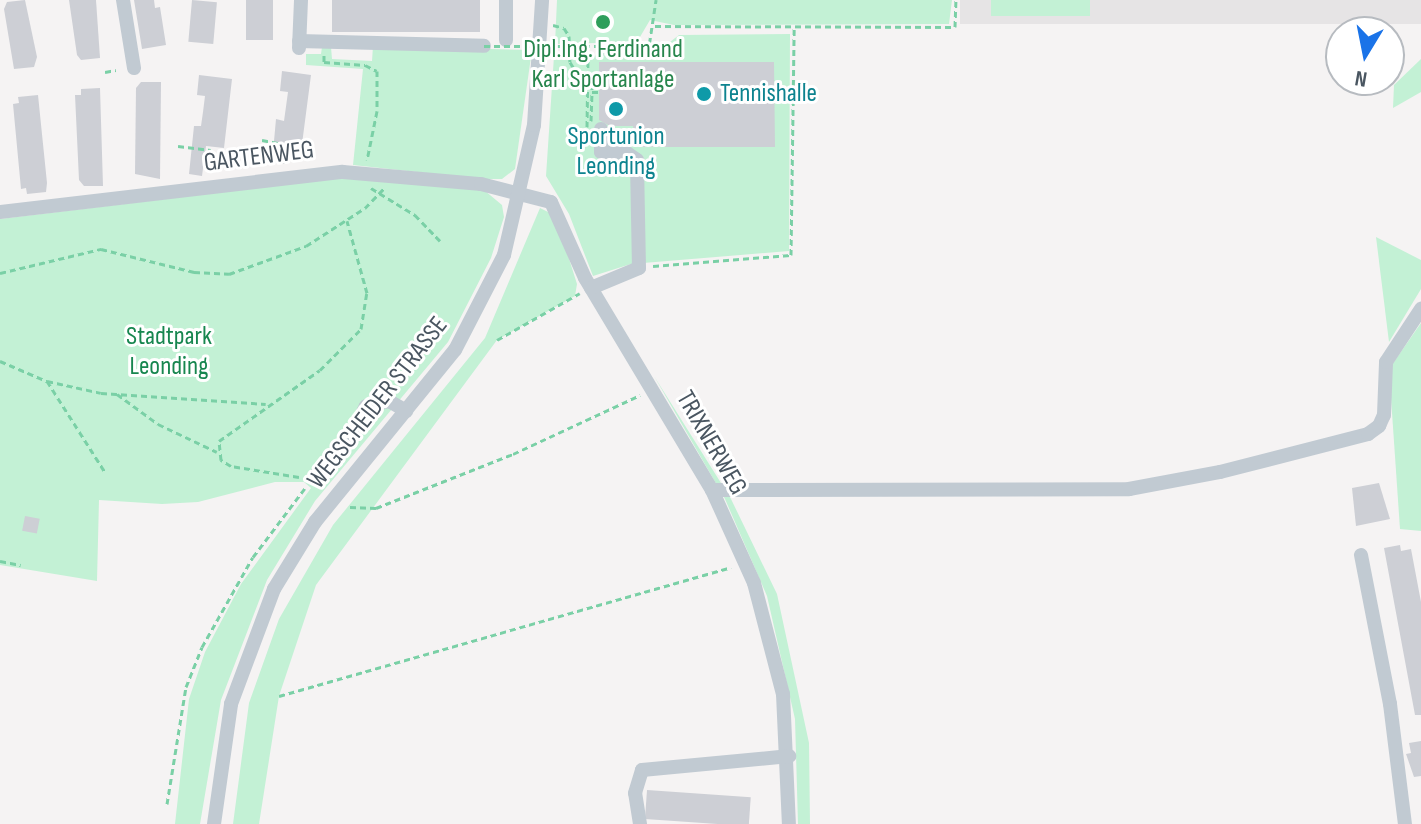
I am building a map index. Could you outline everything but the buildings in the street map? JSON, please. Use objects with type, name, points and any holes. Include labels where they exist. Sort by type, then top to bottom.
[{"type":"street","points":[[123,0],[134,68]]},
{"type":"street","points":[[301,0],[299,45],[324,41],[484,46]]},
{"type":"street","points":[[506,0],[506,40]]},
{"type":"street","name":"WEGSCHEIDER STRASSE","points":[[214,824],[226,724],[262,613],[315,522],[406,411],[479,310],[504,255],[523,191],[534,125],[542,0]]},
{"type":"street","points":[[591,288],[639,268],[637,160],[627,153],[601,152],[601,129]]},
{"type":"street","name":"GARTENWEG","points":[[0,212],[293,176],[392,174],[523,191]]},
{"type":"street","name":"TRIXNERWEG","points":[[523,191],[541,196],[558,211],[591,288],[712,490],[746,562],[779,670],[789,756],[789,824]]},
{"type":"street","points":[[712,490],[1129,489],[1220,472],[1368,434],[1379,426],[1384,415],[1386,362],[1421,309]]},
{"type":"street","points":[[313,478],[351,438],[366,406],[389,401],[406,411]]},
{"type":"street","points":[[1361,555],[1390,704],[1405,824]]},
{"type":"street","points":[[640,824],[635,793],[642,770],[789,756]]},
{"type":"path","points":[[588,83],[592,92],[591,128],[587,128],[588,54],[648,53],[655,26],[656,0]]},
{"type":"path","points":[[655,26],[955,27],[956,0]]},
{"type":"path","points":[[553,25],[564,28],[569,36],[570,62],[576,72],[588,75]]},
{"type":"path","points":[[639,268],[791,255],[794,26]]},
{"type":"path","points":[[324,41],[324,62],[365,65],[377,71],[377,111],[365,167]]},
{"type":"path","points":[[484,46],[649,46]]},
{"type":"path","points":[[105,72],[116,70]]},
{"type":"path","points":[[592,92],[599,92]]},
{"type":"path","points":[[262,140],[294,146]]},
{"type":"path","points":[[178,146],[211,150]]},
{"type":"path","points":[[0,273],[101,249],[194,272],[229,274],[306,246],[347,221],[378,195],[392,174]]},
{"type":"path","points":[[378,195],[399,203],[440,241]]},
{"type":"path","points":[[217,452],[225,433],[320,370],[361,329],[367,293],[347,221]]},
{"type":"path","points":[[497,340],[575,296]]},
{"type":"path","points":[[0,361],[47,381],[117,394],[268,404]]},
{"type":"path","points":[[47,381],[105,472]]},
{"type":"path","points":[[350,507],[387,503],[513,454],[652,390]]},
{"type":"path","points":[[117,394],[158,424],[217,452],[231,466],[313,478],[253,557],[202,647],[182,702],[167,804]]},
{"type":"path","points":[[0,561],[21,565]]},
{"type":"path","points":[[279,696],[746,562]]},
{"type":"shaded area","points":[[960,0],[1421,0],[1421,24],[1405,24],[1405,16],[1325,16],[1325,24],[960,24]]},
{"type":"green space","points":[[557,0],[952,0],[949,24],[674,25],[650,20],[637,42],[555,44]]},
{"type":"green space","points":[[991,0],[1090,0],[1090,16],[991,16]]},
{"type":"green space","points":[[790,34],[789,251],[631,264],[593,276],[569,214],[546,176],[554,56],[653,55],[679,35]]},
{"type":"green space","points":[[373,46],[532,50],[515,169],[502,179],[481,179],[353,165],[363,69],[306,65],[306,54],[321,54],[322,47],[331,47],[332,59],[372,61]]},
{"type":"green space","points":[[1421,59],[1421,92],[1393,108],[1394,96],[1405,96],[1405,74]]},
{"type":"green space","name":"Stadtpark Leonding","points":[[355,176],[484,190],[502,205],[504,217],[491,258],[448,342],[315,501],[267,580],[221,700],[200,824],[175,824],[189,699],[205,652],[241,584],[311,488],[304,482],[275,482],[198,502],[162,504],[99,500],[97,581],[0,565],[0,219]]},
{"type":"green space","points":[[540,208],[552,214],[559,227],[577,284],[575,296],[497,340],[316,585],[279,696],[259,824],[233,824],[249,703],[279,619],[333,525],[485,338]]},
{"type":"green space","points":[[1376,237],[1421,260],[1421,289],[1389,342]]},
{"type":"green space","points":[[1421,323],[1421,531],[1400,529],[1389,369]]},
{"type":"green space","points":[[654,376],[731,499],[777,594],[809,743],[810,824],[798,824],[795,719],[767,596],[725,499]]},
{"type":"place","name":"Dipl.Ing. Ferdinand Karl Sportanlage","points":[[603,22]]},
{"type":"place","name":"Tennishalle","points":[[704,94]]},
{"type":"place","name":"Sportunion Leonding","points":[[616,109]]}]
